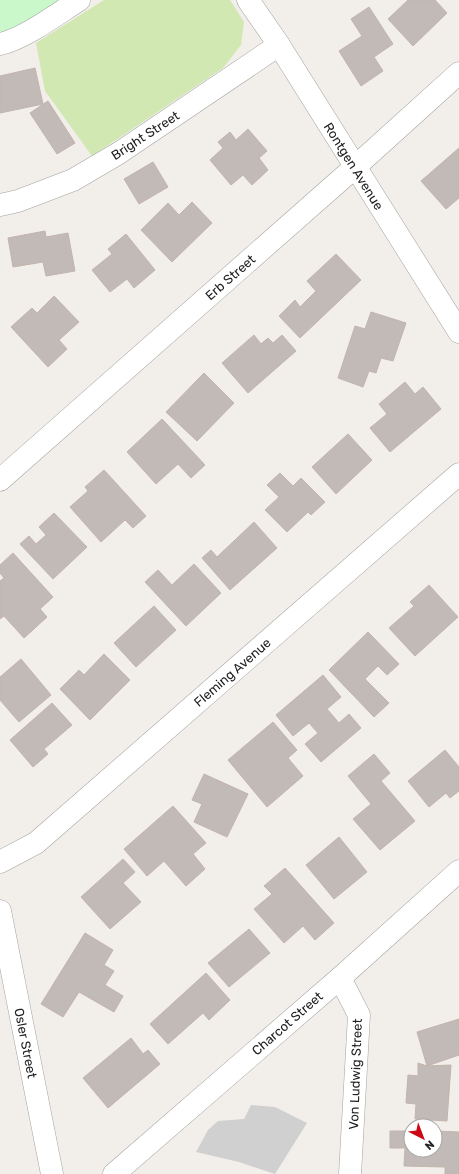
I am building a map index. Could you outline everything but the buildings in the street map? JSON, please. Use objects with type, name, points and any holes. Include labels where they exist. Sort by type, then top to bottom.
[{"type":"street","points":[[0,44],[7,43],[29,31],[79,0]]},
{"type":"street","name":"Rontgen Avenue","points":[[248,0],[279,45],[459,332]]},
{"type":"street","name":"Bright Street","points":[[0,205],[18,201],[73,180],[119,153],[279,45]]},
{"type":"street","name":"Erb Street","points":[[0,480],[355,167],[459,73]]},
{"type":"street","name":"Fleming Avenue","points":[[0,862],[36,843],[459,474]]},
{"type":"street","name":"Charcot Street","points":[[114,1174],[340,978],[459,871]]},
{"type":"street","name":"Osler Street","points":[[0,911],[52,1174]]},
{"type":"street","name":"Von Ludwig Street","points":[[340,978],[358,1015],[350,1174]]},
{"type":"shaded area","points":[[251,1105],[275,1107],[307,1123],[275,1174],[239,1162],[196,1152],[208,1130],[218,1121],[244,1119]]},
{"type":"green space","points":[[0,0],[62,0],[23,25],[0,36]]},
{"type":"green space","points":[[104,0],[230,0],[244,22],[241,45],[223,68],[92,156],[45,91],[36,43]]}]
